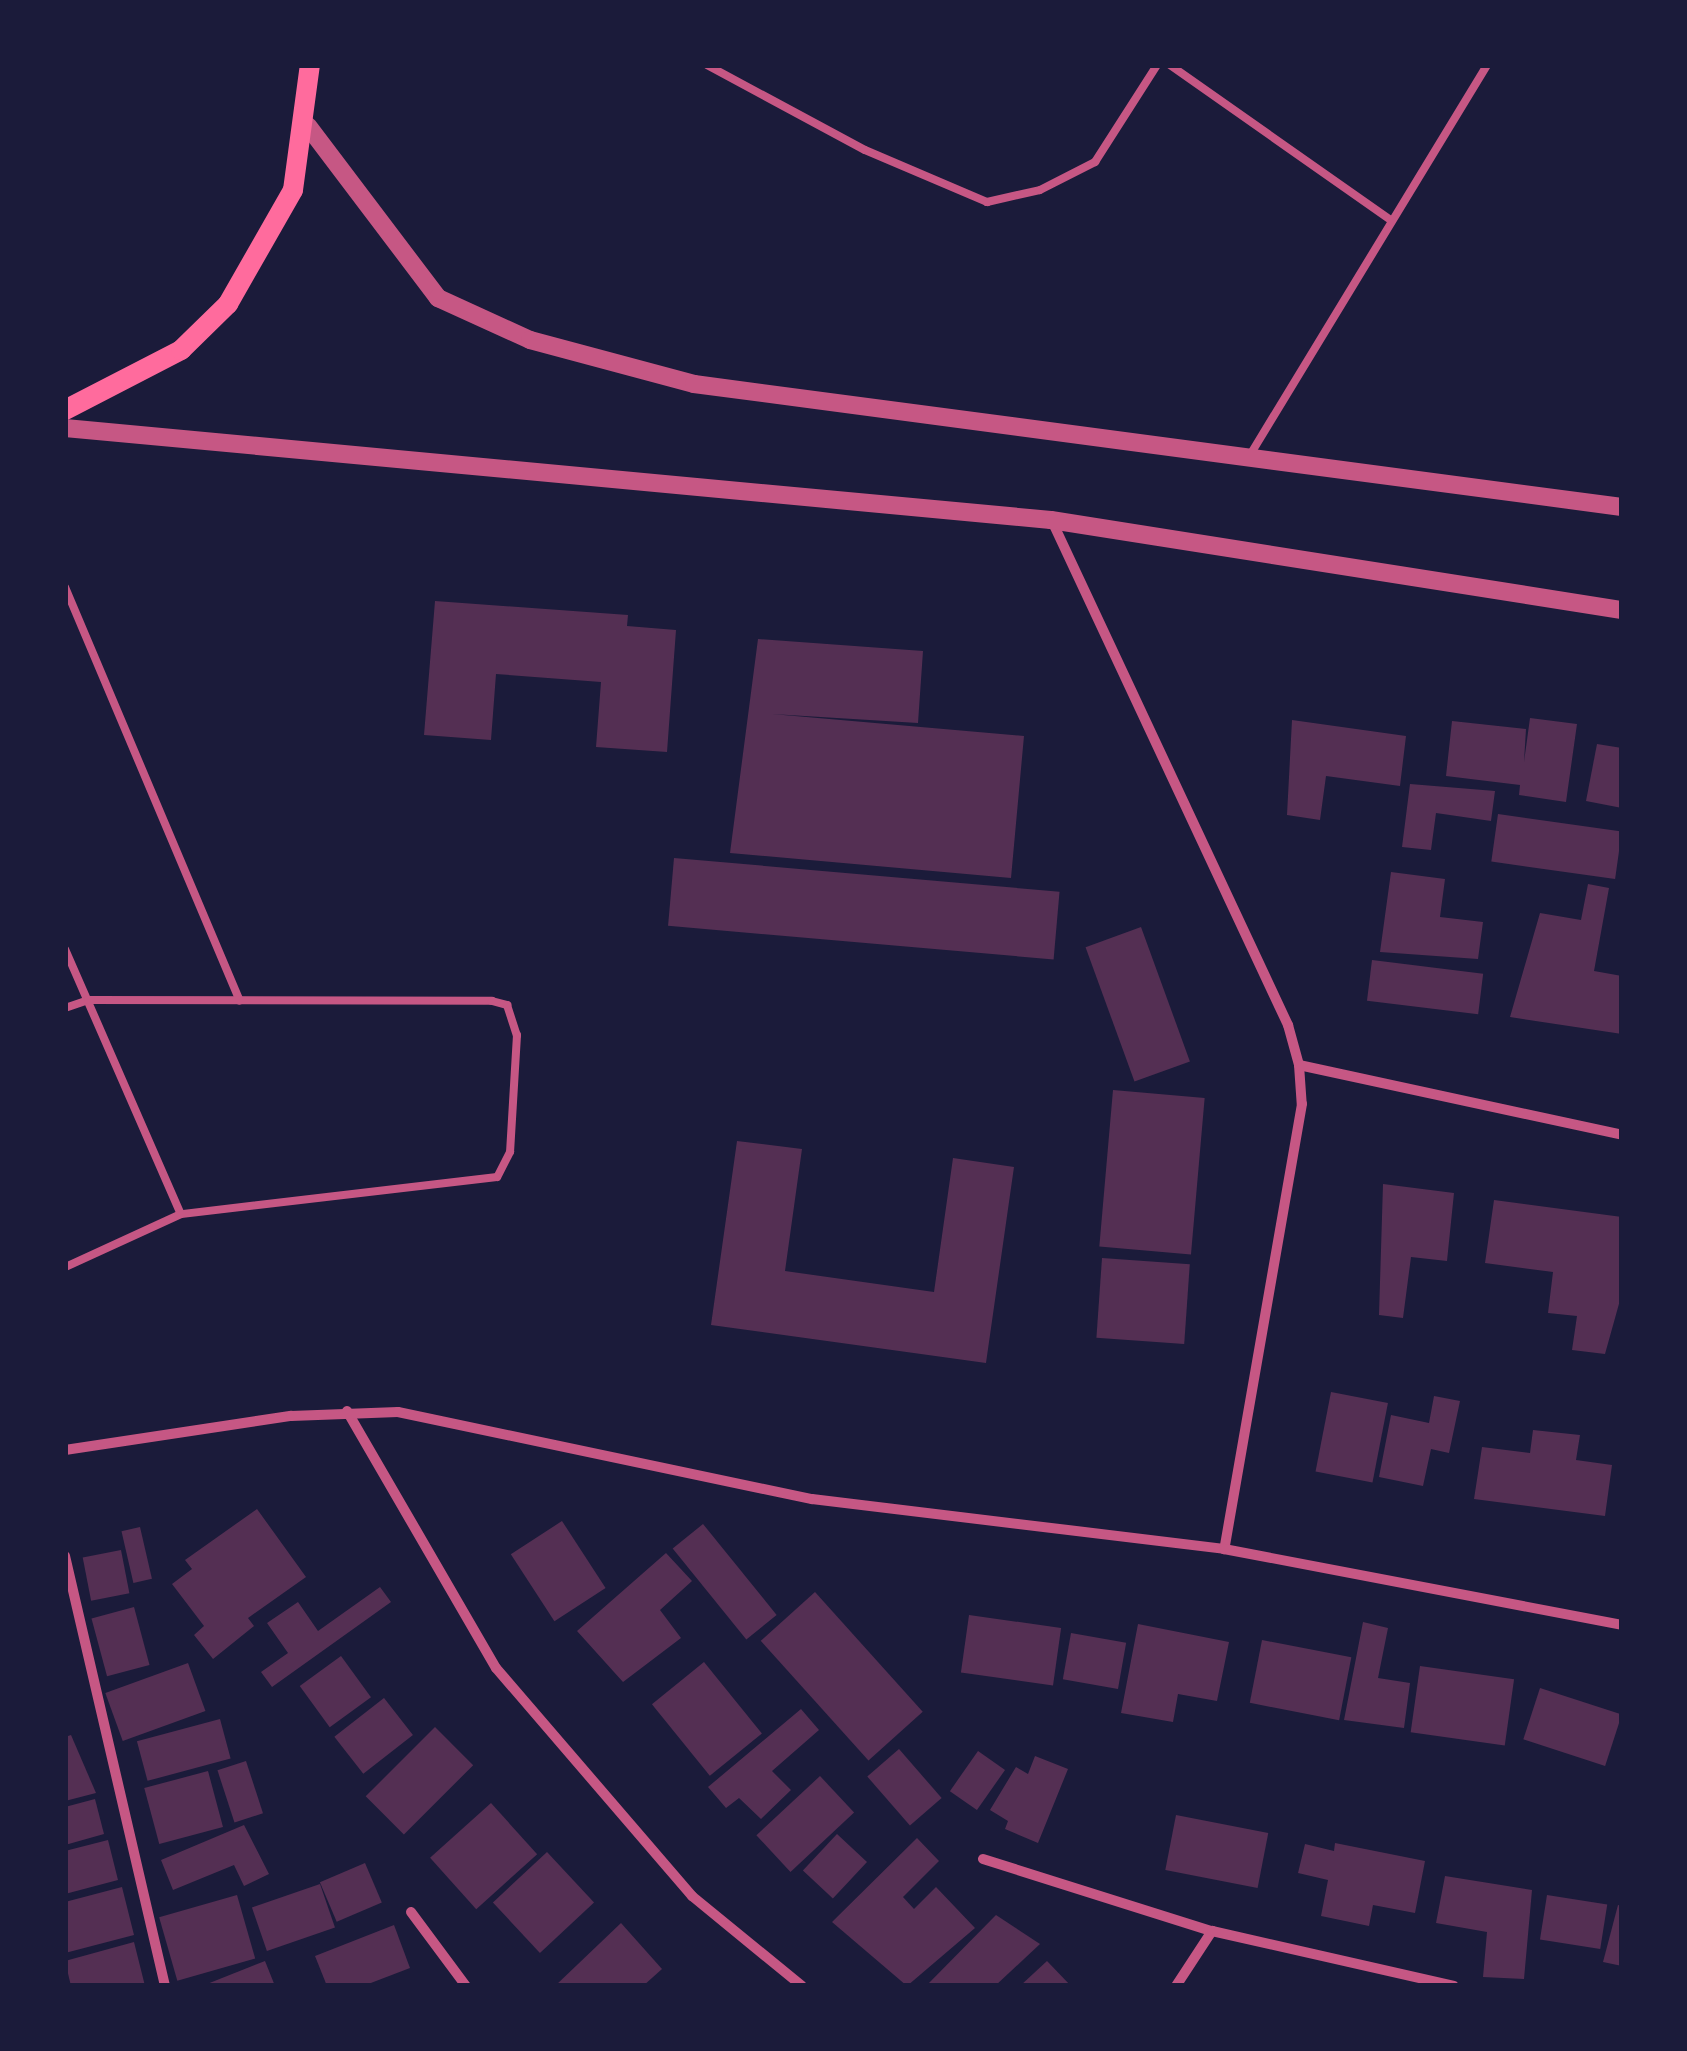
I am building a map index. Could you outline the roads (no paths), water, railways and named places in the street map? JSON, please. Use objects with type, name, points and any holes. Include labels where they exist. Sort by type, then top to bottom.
[{"type":"main road","points":[[65,410],[181,350],[228,304],[286,205],[308,126],[310,65]]},
{"type":"street","points":[[308,126],[438,298],[530,340],[694,384],[1622,507]]},
{"type":"street","points":[[65,428],[1051,520],[1622,610]]},
{"type":"street","points":[[1051,520],[1288,1025],[1298,1065],[1302,1104],[1224,1549]]},
{"type":"street","points":[[1298,1065],[1622,1135]]},
{"type":"street","points":[[348,1411],[496,1668],[692,1896],[802,1986]]},
{"type":"street","points":[[65,1450],[348,1411],[398,1412],[812,1499],[1224,1549],[1622,1625]]},
{"type":"street","points":[[65,1556],[165,1986]]},
{"type":"street","points":[[984,1858],[1212,1931],[1454,1986]]},
{"type":"street","points":[[411,1912],[466,1986]]},
{"type":"street","points":[[1176,1986],[1212,1931]]},
{"type":"lane","points":[[707,65],[865,150],[988,202],[1040,190],[1095,162],[1157,65]]},
{"type":"lane","points":[[1170,65],[1392,221]]},
{"type":"lane","points":[[1250,455],[1486,65]]},
{"type":"lane","points":[[65,587],[240,1000]]},
{"type":"lane","points":[[65,949],[182,1214]]},
{"type":"lane","points":[[65,1008],[88,1000],[507,1005],[518,1034],[510,1152],[496,1177],[182,1214],[65,1267]]}]
